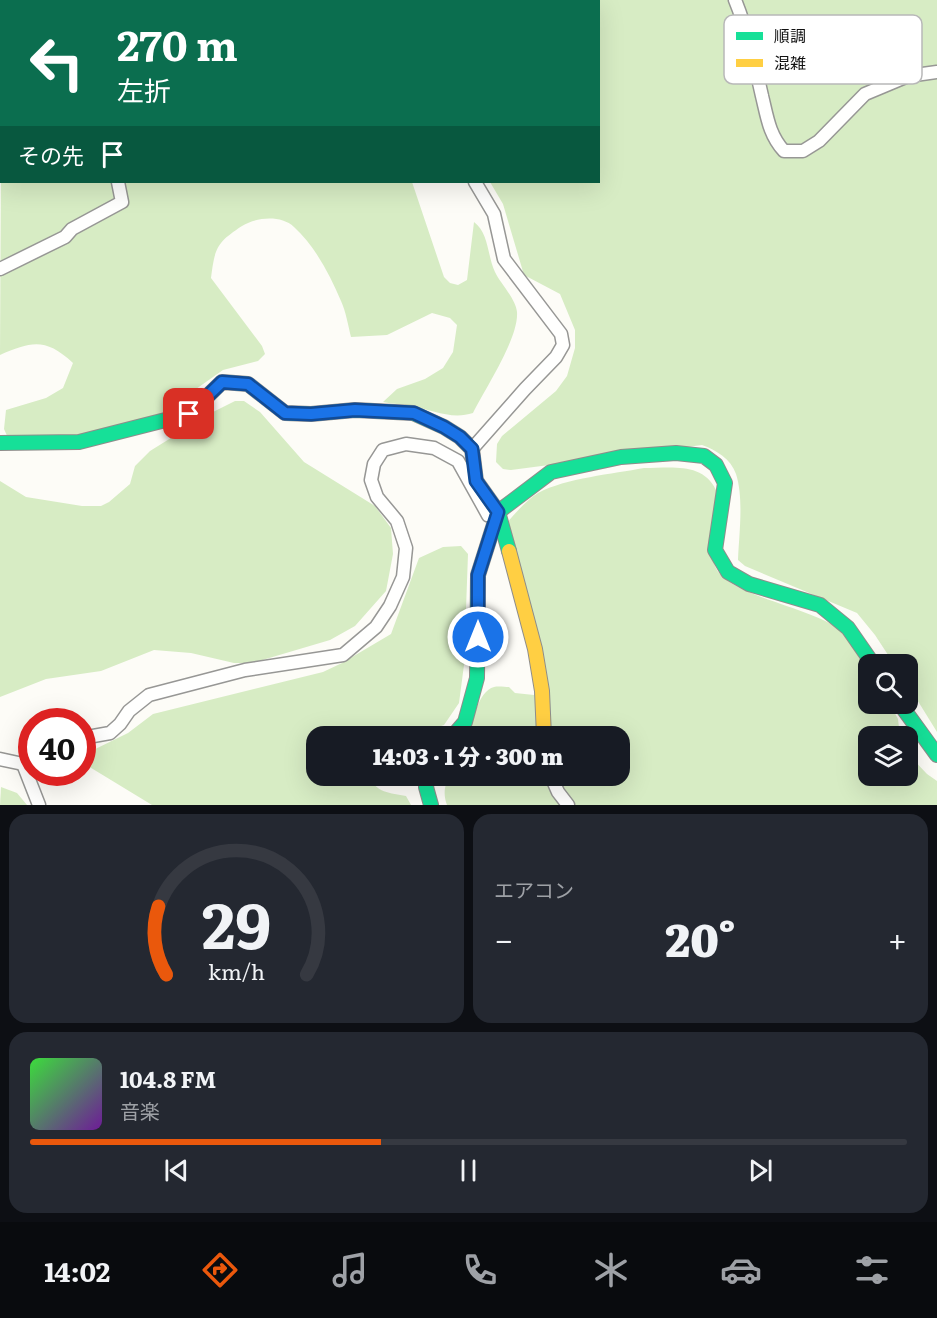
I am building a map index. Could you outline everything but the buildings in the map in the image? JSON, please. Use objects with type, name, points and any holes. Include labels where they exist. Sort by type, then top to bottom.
[{"type":"street","points":[[735,0],[739,15]]},
{"type":"street","points":[[922,74],[937,72]]},
{"type":"street","points":[[759,84],[768,124],[776,143],[784,151],[803,151],[819,141],[865,94],[889,84]]},
{"type":"street","points":[[0,269],[65,237],[72,229],[122,202],[118,183]]},
{"type":"street","points":[[472,449],[556,357],[563,345],[561,333],[504,259],[494,214],[476,183]]},
{"type":"street","points":[[0,442],[79,442],[189,414],[222,382],[248,384],[285,413],[311,414],[355,410],[414,413],[444,427],[460,437],[472,449],[476,481],[498,512],[522,593],[535,649],[542,691],[544,726]]},
{"type":"street","points":[[96,736],[110,733],[129,711],[149,695],[244,670],[343,655],[376,627],[390,606],[403,577],[406,548],[397,521],[377,497],[371,480],[374,464],[383,450],[406,444],[434,448],[458,461],[488,515],[498,512],[551,472],[621,457],[676,453],[704,456],[716,465],[724,483],[723,505],[715,550],[728,572],[749,584],[820,605],[848,628],[866,654]]},
{"type":"street","points":[[462,726],[465,722],[477,678],[478,575],[498,512]]},
{"type":"street","points":[[907,714],[937,755]]},
{"type":"street","points":[[0,759],[18,759]]},
{"type":"street","points":[[34,786],[39,805]]},
{"type":"street","points":[[426,786],[431,805]]},
{"type":"street","points":[[555,786],[567,805]]},
{"type":"green space","points":[[600,0],[937,0],[937,732],[918,701],[918,654],[887,654],[857,613],[745,566],[738,560],[740,494],[734,469],[718,452],[702,445],[511,470],[503,469],[496,462],[497,444],[502,436],[556,391],[567,376],[575,348],[575,330],[560,294],[524,275],[503,204],[491,183],[600,183]]},
{"type":"green space","points":[[1,183],[412,183],[444,277],[450,283],[458,285],[467,280],[474,222],[485,238],[495,272],[511,297],[517,312],[513,335],[507,349],[473,413],[450,415],[408,405],[383,402],[397,389],[425,379],[443,368],[453,352],[457,325],[450,318],[432,313],[387,335],[351,337],[337,291],[309,243],[289,223],[276,219],[262,219],[242,226],[222,242],[216,253],[211,278],[262,346],[265,354],[258,361],[223,370],[196,389],[179,410],[89,438],[8,438],[4,429],[6,410],[46,398],[63,388],[73,363],[55,349],[38,344],[21,347],[0,355]]},
{"type":"green space","points":[[235,401],[244,401],[260,412],[304,462],[375,506],[391,528],[393,554],[386,591],[355,626],[330,640],[252,663],[234,663],[191,653],[154,650],[101,671],[46,679],[0,697],[0,481],[26,497],[82,506],[101,506],[130,484],[135,466],[150,451],[211,413]]},
{"type":"green space","points":[[644,468],[685,468],[703,475],[710,481],[716,490],[713,556],[721,575],[752,594],[816,617],[847,636],[861,654],[858,654],[858,714],[895,714],[898,719],[899,726],[858,726],[858,786],[918,786],[918,765],[937,781],[937,805],[447,805],[446,786],[630,786],[630,726],[471,726],[480,701],[488,690],[496,687],[509,687],[515,693],[534,695],[540,687],[504,526],[538,493],[576,480]]},
{"type":"green space","points":[[461,546],[468,554],[464,665],[459,703],[444,725],[306,726],[306,786],[376,786],[389,793],[406,796],[411,805],[152,805],[96,771],[96,749],[128,733],[153,714],[323,672],[391,634],[419,558],[443,547]]},
{"type":"green space","points":[[1,787],[17,793],[27,805],[0,805]]},
{"type":"traffic: fast","points":[[0,443],[79,442],[189,414],[222,382],[248,384],[285,413],[311,414],[355,410],[413,413],[444,427],[460,437],[472,449],[476,481],[498,512],[509,551]]},
{"type":"traffic: fast","points":[[462,726],[465,722],[477,678],[478,575],[498,512],[551,472],[621,457],[676,453],[704,456],[716,465],[725,483],[715,550],[728,572],[749,584],[820,605],[848,628],[866,654]]},
{"type":"traffic: fast","points":[[907,714],[937,755]]},
{"type":"traffic: fast","points":[[426,786],[431,805]]},
{"type":"traffic: slow","points":[[509,551],[535,649],[542,691],[544,726]]},
{"type":"route","points":[[189,414],[222,382],[248,384],[285,413],[311,414],[355,410],[414,413],[460,437],[472,449],[476,481],[498,512],[478,575],[478,637]]}]
